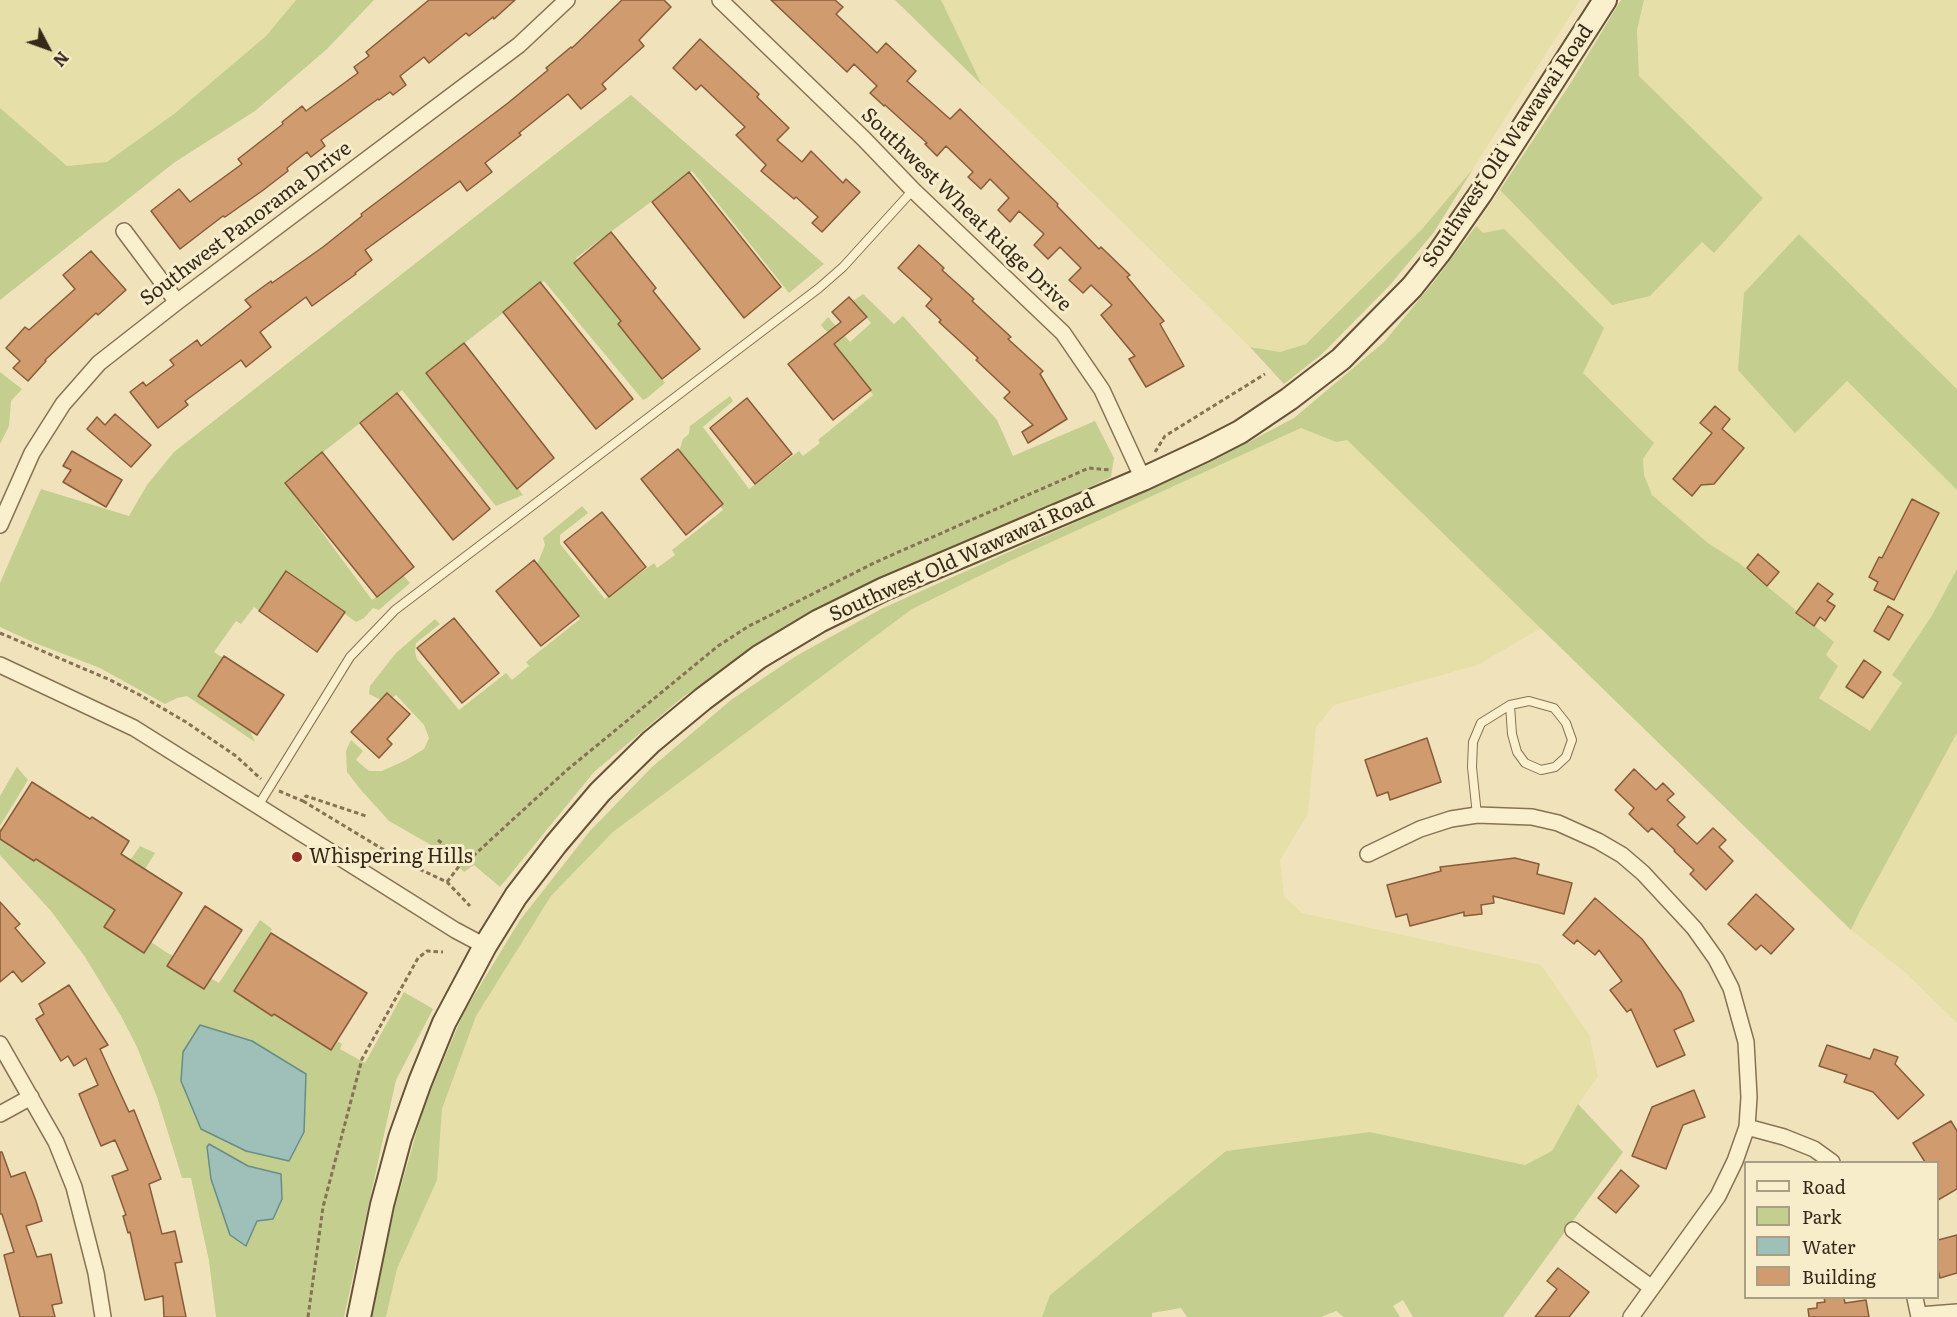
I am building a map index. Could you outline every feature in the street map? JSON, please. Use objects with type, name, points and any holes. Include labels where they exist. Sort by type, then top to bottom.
[{"type":"main road","name":"Southwest Old Wawawai Road","points":[[359,1317],[382,1204],[400,1138],[444,1023],[485,946],[516,896],[600,792],[651,742],[703,699],[759,657],[819,621],[884,589],[1143,479],[1205,450],[1250,426],[1341,359],[1412,287],[1439,253],[1481,193],[1605,0]]},
{"type":"street","name":"Southwest Panorama Drive","points":[[0,525],[32,453],[63,404],[99,363],[519,45],[567,0]]},
{"type":"street","name":"Southwest Wheat Ridge Drive","points":[[720,0],[864,139],[912,190],[1063,333],[1102,390],[1143,479]]},
{"type":"street","points":[[124,231],[177,302]]},
{"type":"street","points":[[0,665],[134,728],[455,930],[485,946]]},
{"type":"street","points":[[1368,854],[1420,829],[1451,819],[1478,815],[1504,815],[1558,823],[1622,855],[1643,873],[1694,928],[1716,959],[1731,988],[1746,1042],[1749,1097],[1747,1127],[1735,1161],[1718,1196],[1631,1317]]},
{"type":"street","points":[[0,1044],[56,1142],[74,1187],[96,1273],[103,1317]]},
{"type":"street","points":[[0,1114],[31,1097]]},
{"type":"street","points":[[1747,1127],[1784,1137],[1814,1149],[1831,1161]]},
{"type":"street","points":[[1574,1230],[1652,1288]]},
{"type":"street","points":[[1915,1299],[1919,1316],[1957,1312]]},
{"type":"lane","points":[[258,806],[350,657],[395,610],[819,288],[843,267],[912,190]]},
{"type":"lane","points":[[1478,815],[1472,767],[1473,742],[1481,723],[1510,705],[1529,701],[1554,708],[1566,723],[1572,740],[1566,757],[1555,767],[1541,770],[1525,762],[1517,752],[1512,734],[1510,705]]},
{"type":"path","points":[[1154,454],[1165,436],[1265,374]]},
{"type":"path","points":[[0,633],[99,674],[138,694],[186,722],[236,756],[271,786],[303,801],[404,862],[447,882],[470,906]]},
{"type":"path","points":[[303,801],[306,796],[366,816]]},
{"type":"path","points":[[438,840],[463,861]]},
{"type":"path","points":[[308,1317],[323,1207],[362,1059],[418,958],[427,951],[444,952]]},
{"type":"shaded area","points":[[0,0],[296,0],[266,36],[174,114],[108,162],[67,166],[0,108]]},
{"type":"shaded area","points":[[941,0],[1580,0],[1473,169],[1422,229],[1306,344],[1280,352],[1250,347],[982,85]]},
{"type":"shaded area","points":[[1644,0],[1957,0],[1957,389],[1799,234],[1795,432],[1847,381],[1957,490],[1957,569],[1931,617],[1892,675],[1902,683],[1870,731],[1819,697],[1838,666],[1826,655],[1833,642],[1739,563],[1708,543],[1652,495],[1644,475],[1643,459],[1654,443],[1582,373],[1476,226],[1500,190],[1612,305],[1650,296],[1702,242],[1714,253],[1763,198],[1639,76],[1637,30]]},
{"type":"shaded area","points":[[1301,428],[1336,442],[1347,440],[1541,628],[1478,665],[1334,705],[1316,727],[1308,814],[1280,860],[1284,896],[1302,913],[1541,965],[1590,1036],[1598,1077],[1578,1104],[1552,1151],[1525,1165],[1370,1132],[1226,1151],[1050,1295],[1042,1317],[386,1317],[397,1269],[437,1180],[442,1109],[476,1016],[551,896],[613,832],[912,609],[1012,560]]},
{"type":"shaded area","points":[[1957,733],[1957,1023],[1906,973],[1851,930]]},
{"type":"green space","points":[[296,0],[374,0],[327,49],[255,111],[175,162],[0,300],[0,108],[67,166],[107,162],[174,114],[266,36]]},
{"type":"green space","points":[[895,0],[941,0],[982,85]]},
{"type":"green space","points":[[1621,0],[1644,0],[1637,30],[1639,76],[1763,198],[1714,253],[1702,242],[1650,296],[1612,305],[1500,190],[1572,81]]},
{"type":"green space","points":[[631,95],[824,264],[789,293],[692,171],[576,258],[665,383],[647,398],[643,400],[544,281],[430,370],[523,495],[496,506],[402,390],[285,482],[372,600],[403,575],[410,583],[379,610],[373,608],[364,618],[356,622],[286,572],[259,611],[254,607],[241,624],[236,621],[214,652],[223,658],[201,690],[203,699],[250,731],[255,742],[187,696],[165,704],[100,668],[0,627],[0,583],[41,489],[129,516],[147,485],[174,452]]},
{"type":"green space","points":[[1473,169],[1434,232],[1390,285],[1322,354],[1284,384],[1250,347],[1280,352],[1306,344],[1422,229]]},
{"type":"green space","points":[[1476,226],[1483,233],[1504,229],[1604,328],[1583,373],[1654,443],[1643,459],[1644,475],[1652,495],[1708,543],[1739,563],[1834,642],[1826,655],[1838,666],[1819,698],[1870,731],[1902,683],[1892,675],[1931,617],[1957,569],[1957,733],[1851,930],[1347,440],[1336,442],[1301,428],[1012,560],[912,609],[613,832],[551,896],[476,1016],[442,1109],[437,1180],[397,1269],[386,1317],[371,1317],[394,1211],[424,1106],[464,1012],[520,920],[590,831],[652,767],[731,700],[796,656],[883,608],[1209,463],[1294,418],[1384,342]]},
{"type":"green space","points":[[1799,234],[1957,389],[1957,490],[1847,381],[1795,433],[1738,370],[1744,293]]},
{"type":"green space","points":[[863,294],[894,324],[903,316],[997,420],[1013,456],[1095,421],[1114,458],[1111,477],[914,565],[797,621],[683,697],[594,772],[500,887],[474,865],[464,872],[447,854],[389,821],[347,772],[346,751],[351,740],[363,751],[356,760],[369,771],[382,771],[424,749],[429,738],[424,725],[396,695],[392,698],[387,693],[381,700],[369,694],[370,686],[396,653],[435,619],[440,624],[416,643],[415,652],[417,659],[459,710],[506,673],[512,680],[529,666],[526,662],[580,619],[536,567],[545,545],[543,538],[582,506],[588,513],[560,535],[560,544],[605,599],[654,563],[657,568],[675,555],[672,550],[723,510],[678,455],[683,439],[689,434],[690,426],[730,396],[733,401],[703,427],[749,489],[799,451],[803,456],[820,443],[818,440],[873,395],[830,342],[832,334],[821,325],[828,317],[850,342],[871,323],[853,301]]},
{"type":"green space","points":[[0,372],[22,389],[11,401],[9,426],[0,444]]},
{"type":"green space","points":[[17,767],[28,780],[0,826],[0,796]]},
{"type":"green space","points":[[0,828],[105,897],[140,846],[155,853],[115,918],[166,952],[219,983],[260,920],[272,929],[242,984],[342,1044],[340,1049],[365,1063],[404,992],[433,1009],[396,1080],[344,1317],[216,1317],[209,1261],[191,1178],[182,1178],[157,1097],[137,1047],[85,957],[51,911],[0,855]]},
{"type":"green space","points":[[1578,1104],[1623,1152],[1503,1317],[1413,1317],[1403,1300],[1393,1306],[1400,1317],[1344,1317],[1336,1311],[1321,1317],[1187,1317],[1181,1308],[1152,1313],[1152,1317],[1042,1317],[1050,1295],[1226,1151],[1370,1132],[1525,1165],[1552,1151]]},
{"type":"water","points":[[200,1025],[252,1041],[306,1074],[304,1132],[289,1161],[246,1151],[201,1129],[181,1081],[183,1052]]},
{"type":"water","points":[[209,1144],[248,1166],[281,1174],[282,1199],[273,1219],[257,1221],[246,1246],[230,1235],[211,1179],[207,1147]]},
{"type":"building","points":[[429,0],[515,0],[494,19],[493,17],[469,36],[466,33],[429,63],[424,57],[400,76],[406,85],[393,95],[390,92],[378,99],[321,140],[325,146],[311,157],[307,152],[287,168],[288,171],[262,191],[225,217],[223,216],[180,249],[151,211],[179,189],[190,202],[242,164],[238,159],[302,106],[306,111],[358,73],[354,67],[369,56],[366,52]]},
{"type":"building","points":[[622,0],[664,0],[671,7],[639,40],[644,46],[602,84],[606,89],[581,109],[568,94],[485,163],[492,172],[467,191],[460,181],[365,250],[372,260],[356,274],[312,306],[306,297],[260,332],[271,347],[246,367],[241,360],[185,401],[188,405],[158,428],[130,392],[143,382],[146,386],[174,365],[170,360],[197,340],[201,346],[251,307],[245,300],[323,247],[362,216],[361,214],[508,103],[548,70],[546,68],[572,48]]},
{"type":"building","points":[[771,0],[835,0],[843,7],[836,14],[877,53],[886,43],[916,71],[907,81],[950,119],[960,109],[1058,204],[1057,206],[1099,249],[1101,247],[1130,275],[1127,277],[1164,321],[1160,324],[1184,366],[1146,387],[1129,359],[1135,356],[1101,315],[1112,305],[1091,285],[1083,293],[1069,280],[1081,268],[1060,247],[1048,259],[1034,245],[1044,234],[1019,211],[1010,222],[998,210],[1009,198],[990,179],[981,189],[968,177],[973,172],[946,146],[937,156],[925,144],[927,143],[870,93],[877,86],[854,64],[847,72]]},
{"type":"building","points":[[700,39],[759,94],[757,97],[789,128],[777,140],[802,162],[811,151],[843,183],[846,179],[860,192],[822,232],[812,223],[818,217],[761,171],[766,165],[736,135],[745,127],[701,85],[696,90],[673,68]]},
{"type":"building","points":[[689,172],[781,287],[744,318],[652,202]]},
{"type":"building","points":[[611,232],[656,288],[653,291],[700,349],[662,379],[618,324],[621,321],[574,263]]},
{"type":"building","points":[[919,245],[974,299],[972,301],[1011,337],[1008,339],[1043,371],[1040,374],[1067,419],[1028,443],[1022,432],[1033,425],[1004,398],[1010,392],[939,322],[941,320],[926,306],[932,299],[898,268]]},
{"type":"building","points":[[91,251],[126,290],[98,315],[96,313],[45,360],[28,381],[13,368],[20,361],[6,348],[25,327],[29,330],[75,289],[63,275]]},
{"type":"building","points":[[540,282],[633,399],[596,429],[503,312]]},
{"type":"building","points":[[849,297],[867,317],[834,344],[871,390],[833,420],[788,364],[841,322],[832,312]]},
{"type":"building","points":[[464,343],[554,458],[517,489],[426,373]]},
{"type":"building","points":[[397,393],[490,509],[453,540],[360,423]]},
{"type":"building","points":[[747,398],[792,454],[755,484],[710,428]]},
{"type":"building","points":[[1715,406],[1730,419],[1722,429],[1744,448],[1714,484],[1701,485],[1692,496],[1673,479],[1712,433],[1700,423]]},
{"type":"building","points":[[115,414],[151,445],[131,467],[87,429],[97,417],[105,425]]},
{"type":"building","points":[[678,449],[723,504],[686,535],[641,479]]},
{"type":"building","points":[[72,451],[122,480],[106,507],[63,482],[71,470],[63,466]]},
{"type":"building","points":[[322,452],[414,567],[377,597],[285,483]]},
{"type":"building","points":[[1912,499],[1939,513],[1894,600],[1874,590],[1878,582],[1869,577],[1879,557],[1882,558]]},
{"type":"building","points":[[602,512],[646,567],[609,597],[564,542]]},
{"type":"building","points":[[1758,554],[1779,572],[1767,586],[1747,568]]},
{"type":"building","points":[[534,560],[579,616],[541,646],[496,591]]},
{"type":"building","points":[[286,571],[345,612],[317,652],[259,611]]},
{"type":"building","points":[[1818,583],[1833,594],[1827,601],[1835,606],[1825,621],[1820,617],[1814,626],[1796,613]]},
{"type":"building","points":[[1888,606],[1903,615],[1889,640],[1874,631]]},
{"type":"building","points":[[454,618],[499,673],[462,703],[417,648]]},
{"type":"building","points":[[224,656],[284,695],[257,735],[198,696]]},
{"type":"building","points":[[1864,660],[1881,672],[1863,698],[1846,687]]},
{"type":"building","points":[[387,693],[410,714],[387,739],[392,744],[379,758],[351,732]]},
{"type":"building","points":[[1427,738],[1441,782],[1390,800],[1388,792],[1377,796],[1365,760]]},
{"type":"building","points":[[1634,769],[1656,790],[1663,783],[1674,794],[1667,800],[1685,817],[1677,825],[1697,844],[1713,828],[1726,840],[1719,847],[1733,861],[1706,890],[1690,874],[1694,870],[1675,850],[1652,828],[1648,832],[1629,814],[1634,808],[1615,790]]},
{"type":"building","points":[[32,782],[129,841],[121,854],[182,893],[144,953],[104,927],[115,910],[36,859],[34,861],[0,839],[0,832]]},
{"type":"building","points":[[1515,858],[1539,864],[1537,874],[1572,883],[1564,914],[1493,896],[1494,903],[1481,905],[1482,914],[1464,916],[1464,912],[1410,926],[1407,914],[1396,917],[1387,885],[1441,871],[1440,867]]},
{"type":"building","points":[[1756,894],[1794,929],[1771,954],[1761,945],[1756,950],[1728,924]]},
{"type":"building","points":[[1595,898],[1642,939],[1681,992],[1694,1021],[1674,1030],[1685,1055],[1657,1067],[1631,1009],[1627,1012],[1610,990],[1622,981],[1599,950],[1595,955],[1577,940],[1574,944],[1563,935]]},
{"type":"building","points":[[0,902],[20,924],[15,928],[45,963],[22,982],[13,971],[0,982]]},
{"type":"building","points":[[205,906],[242,930],[204,989],[167,966]]},
{"type":"building","points":[[271,933],[367,993],[331,1050],[234,991]]},
{"type":"building","points":[[69,985],[108,1045],[100,1049],[129,1112],[134,1110],[161,1179],[149,1184],[162,1234],[175,1231],[182,1262],[175,1263],[186,1317],[164,1317],[163,1296],[145,1300],[130,1232],[128,1233],[123,1216],[126,1215],[112,1176],[128,1170],[115,1140],[101,1146],[79,1094],[98,1085],[86,1058],[74,1066],[68,1056],[61,1061],[36,1019],[44,1014],[39,1004]]},
{"type":"building","points":[[1827,1045],[1870,1059],[1874,1049],[1898,1057],[1895,1064],[1924,1095],[1898,1119],[1873,1092],[1844,1082],[1847,1075],[1819,1066]]},
{"type":"building","points":[[1694,1090],[1705,1117],[1683,1125],[1666,1169],[1632,1156],[1652,1107]]},
{"type":"building","points":[[1951,1121],[1957,1131],[1957,1189],[1939,1199],[1939,1161],[1924,1161],[1913,1143]]},
{"type":"building","points":[[0,1152],[2,1152],[11,1177],[25,1172],[36,1201],[42,1221],[26,1226],[37,1257],[51,1254],[62,1303],[52,1305],[55,1317],[20,1317],[4,1255],[14,1252],[2,1214],[0,1214]]},
{"type":"building","points":[[1621,1170],[1639,1186],[1616,1213],[1598,1198]]},
{"type":"building","points":[[1957,1235],[1957,1273],[1940,1278],[1939,1274],[1939,1240]]},
{"type":"building","points":[[1558,1268],[1589,1292],[1569,1317],[1535,1317],[1557,1289],[1547,1281]]},
{"type":"building","points":[[1824,1299],[1844,1299],[1845,1303],[1866,1300],[1869,1317],[1809,1317],[1808,1309],[1817,1308],[1817,1303],[1825,1302]]},
{"type":"place","name":"Whispering Hills","points":[[297,857]]}]
